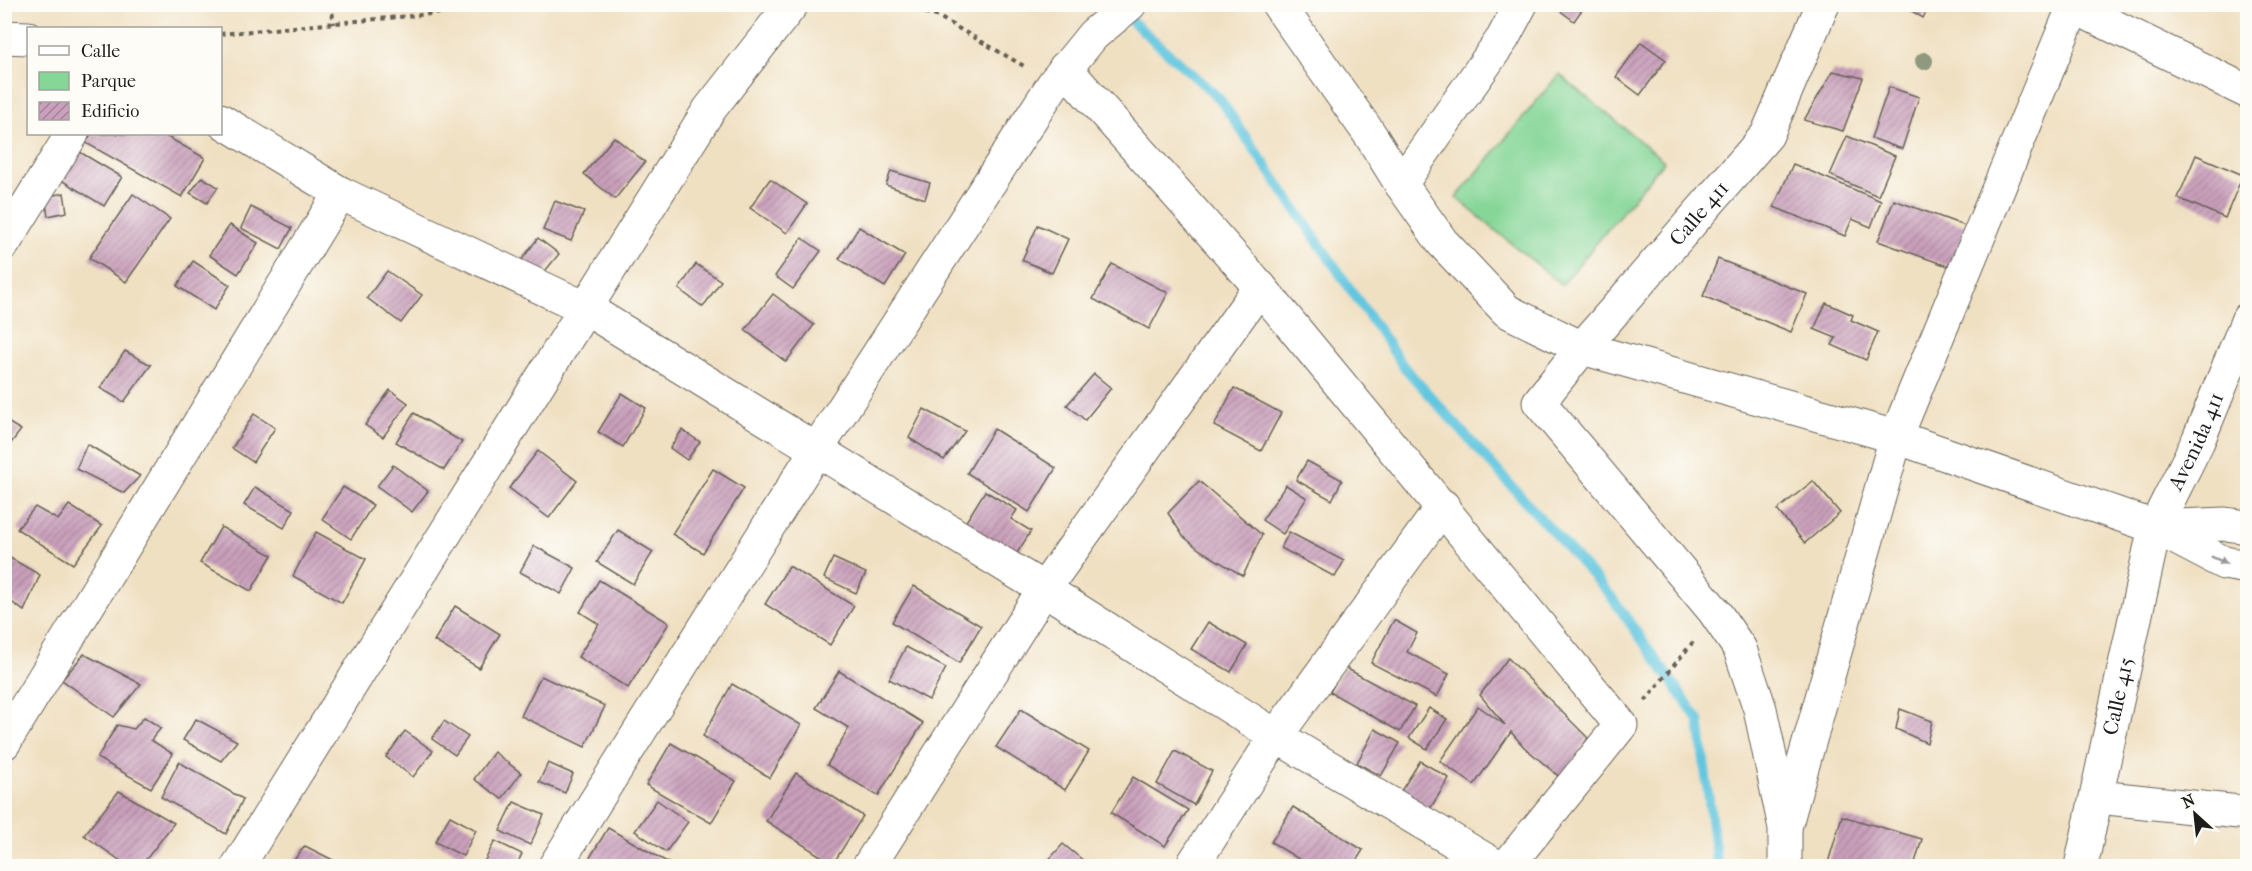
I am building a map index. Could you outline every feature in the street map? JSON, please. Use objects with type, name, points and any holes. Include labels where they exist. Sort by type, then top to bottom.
[{"type":"street","points":[[238,867],[709,110],[792,4]]},
{"type":"street","points":[[555,867],[816,449],[1060,75],[1093,35],[1130,4]]},
{"type":"street","points":[[1278,4],[1371,136],[1442,243],[1507,311],[1582,348],[1896,437],[2154,527],[2224,563],[2247,567]]},
{"type":"street","points":[[1401,184],[1503,38],[1521,4]]},
{"type":"street","name":"Calle 411","points":[[1785,828],[1760,709],[1740,649],[1714,612],[1539,402],[1582,348],[1767,135],[1823,4]]},
{"type":"street","points":[[1785,867],[1785,828],[1896,437],[2071,6],[2247,92]]},
{"type":"street","points":[[4,37],[27,38]]},
{"type":"street","points":[[1060,75],[1260,287],[1443,506],[1621,725],[1507,867]]},
{"type":"street","points":[[222,121],[340,193],[585,308],[1044,589],[1276,736],[1496,867]]},
{"type":"street","points":[[4,243],[71,135]]},
{"type":"street","points":[[4,743],[340,193]]},
{"type":"street","points":[[869,867],[1044,589],[1260,287]]},
{"type":"street","name":"Avenida 411","points":[[2154,527],[2198,441],[2244,337]]},
{"type":"street","points":[[1192,867],[1276,736],[1443,506]]},
{"type":"street","points":[[2154,527],[2225,524],[2247,527]]},
{"type":"street","name":"Calle 415","points":[[2081,867],[2098,797],[2154,527]]},
{"type":"street","points":[[2098,797],[2247,813]]},
{"type":"path","points":[[331,4],[334,24]]},
{"type":"path","points":[[222,34],[536,4]]},
{"type":"path","points":[[899,4],[939,17],[1060,75]]},
{"type":"path","points":[[1647,699],[1688,650]]},
{"type":"green space","points":[[1559,74],[1664,161],[1562,285],[1456,198]]},
{"type":"building","points":[[1557,4],[1586,4],[1574,21],[1555,7]]},
{"type":"building","points":[[1900,4],[1930,4],[1923,18]]},
{"type":"building","points":[[1641,42],[1666,60],[1640,95],[1616,77]]},
{"type":"building","points":[[1833,71],[1863,78],[1843,131],[1804,120]]},
{"type":"building","points":[[1889,87],[1919,97],[1902,149],[1871,138]]},
{"type":"building","points":[[90,135],[164,135],[205,158],[182,197],[86,143]]},
{"type":"building","points":[[1847,136],[1895,156],[1878,196],[1830,175]]},
{"type":"building","points":[[614,137],[645,162],[615,199],[584,174]]},
{"type":"building","points":[[78,151],[122,177],[104,206],[61,180]]},
{"type":"building","points":[[2196,155],[2243,175],[2225,218],[2178,198]]},
{"type":"building","points":[[1793,164],[1881,201],[1871,227],[1852,219],[1845,236],[1774,207]]},
{"type":"building","points":[[891,171],[930,183],[925,199],[886,185]]},
{"type":"building","points":[[202,177],[218,187],[207,203],[190,193]]},
{"type":"building","points":[[770,179],[807,204],[787,233],[750,208]]},
{"type":"building","points":[[64,193],[67,212],[48,216],[45,197]]},
{"type":"building","points":[[133,194],[170,219],[126,282],[89,258]]},
{"type":"building","points":[[1894,200],[1968,227],[1953,268],[1878,241]]},
{"type":"building","points":[[555,201],[584,212],[571,241],[543,230]]},
{"type":"building","points":[[251,207],[292,228],[281,249],[241,228]]},
{"type":"building","points":[[230,225],[258,243],[238,274],[209,255]]},
{"type":"building","points":[[1038,225],[1068,239],[1052,273],[1022,260]]},
{"type":"building","points":[[859,227],[905,255],[885,287],[839,259]]},
{"type":"building","points":[[538,238],[559,254],[537,281],[517,266]]},
{"type":"building","points":[[802,238],[821,251],[793,289],[775,276]]},
{"type":"building","points":[[1718,259],[1807,294],[1791,332],[1703,296]]},
{"type":"building","points":[[193,261],[230,285],[214,310],[177,286]]},
{"type":"building","points":[[696,264],[721,281],[703,307],[679,289]]},
{"type":"building","points":[[1112,264],[1168,293],[1149,329],[1093,299]]},
{"type":"building","points":[[387,271],[422,295],[401,323],[367,298]]},
{"type":"building","points":[[773,294],[814,325],[786,362],[745,330]]},
{"type":"building","points":[[1826,303],[1853,315],[1851,320],[1878,332],[1866,360],[1832,345],[1836,338],[1814,329]]},
{"type":"building","points":[[125,351],[151,365],[124,402],[100,388]]},
{"type":"building","points":[[1094,374],[1111,388],[1085,420],[1067,405]]},
{"type":"building","points":[[1234,388],[1281,413],[1261,451],[1214,426]]},
{"type":"building","points":[[390,390],[408,403],[383,437],[365,425]]},
{"type":"building","points":[[622,393],[646,408],[623,447],[598,432]]},
{"type":"building","points":[[924,409],[965,431],[944,460],[909,438]]},
{"type":"building","points":[[414,413],[462,442],[444,470],[396,442]]},
{"type":"building","points":[[254,414],[275,428],[253,462],[232,448]]},
{"type":"building","points":[[4,420],[21,430],[8,447],[4,445]]},
{"type":"building","points":[[994,429],[1056,468],[1029,512],[967,473]]},
{"type":"building","points":[[682,430],[700,442],[687,460],[670,448]]},
{"type":"building","points":[[87,444],[140,476],[124,493],[76,469]]},
{"type":"building","points":[[538,451],[577,481],[549,518],[509,488]]},
{"type":"building","points":[[1307,461],[1342,480],[1332,500],[1296,480]]},
{"type":"building","points":[[393,465],[428,491],[412,512],[377,486]]},
{"type":"building","points":[[713,469],[744,488],[703,553],[672,534]]},
{"type":"building","points":[[1199,481],[1262,535],[1243,576],[1200,550],[1183,536],[1168,513]]},
{"type":"building","points":[[1813,481],[1840,513],[1805,543],[1777,510]]},
{"type":"building","points":[[1286,485],[1307,498],[1283,534],[1262,520]]},
{"type":"building","points":[[255,487],[294,510],[284,528],[244,505]]},
{"type":"building","points":[[343,487],[373,505],[351,539],[322,519]]},
{"type":"building","points":[[985,491],[1017,510],[1011,519],[1031,531],[1009,566],[962,528]]},
{"type":"building","points":[[69,505],[102,526],[73,564],[17,529],[35,507],[58,520]]},
{"type":"building","points":[[221,527],[272,555],[251,591],[200,563]]},
{"type":"building","points":[[618,530],[653,552],[633,584],[597,562]]},
{"type":"building","points":[[316,532],[366,559],[342,603],[293,576]]},
{"type":"building","points":[[1289,532],[1344,561],[1335,577],[1281,548]]},
{"type":"building","points":[[534,546],[575,568],[561,594],[520,572]]},
{"type":"building","points":[[5,555],[40,575],[24,611],[5,597]]},
{"type":"building","points":[[833,558],[866,573],[856,593],[824,578]]},
{"type":"building","points":[[789,566],[854,606],[830,645],[765,604]]},
{"type":"building","points":[[599,580],[669,623],[628,688],[578,657],[599,624],[580,612]]},
{"type":"building","points":[[914,586],[981,626],[959,663],[892,622]]},
{"type":"building","points":[[455,606],[500,634],[479,668],[434,641]]},
{"type":"building","points":[[1394,620],[1417,633],[1407,652],[1449,674],[1437,697],[1371,663]]},
{"type":"building","points":[[1208,622],[1247,645],[1231,672],[1191,649]]},
{"type":"building","points":[[906,647],[946,668],[929,700],[889,679]]},
{"type":"building","points":[[84,654],[141,684],[114,717],[62,680]]},
{"type":"building","points":[[1508,658],[1588,738],[1562,779],[1524,747],[1511,732],[1474,785],[1440,761],[1478,706],[1505,725],[1480,695]]},
{"type":"building","points":[[1344,667],[1415,706],[1400,732],[1330,692]]},
{"type":"building","points":[[839,671],[923,723],[878,796],[827,765],[849,728],[816,708]]},
{"type":"building","points":[[541,676],[605,706],[585,747],[521,716]]},
{"type":"building","points":[[732,684],[801,725],[770,778],[703,736]]},
{"type":"building","points":[[1429,708],[1447,719],[1427,749],[1409,738]]},
{"type":"building","points":[[1021,709],[1089,751],[1065,790],[996,747]]},
{"type":"building","points":[[1900,709],[1932,721],[1927,743],[1896,729]]},
{"type":"building","points":[[144,717],[161,728],[151,740],[173,754],[151,788],[97,758],[117,725],[134,729]]},
{"type":"building","points":[[196,719],[237,741],[221,761],[183,740]]},
{"type":"building","points":[[444,721],[468,737],[455,755],[432,739]]},
{"type":"building","points":[[1375,729],[1400,743],[1381,776],[1357,763]]},
{"type":"building","points":[[405,731],[433,751],[413,777],[386,757]]},
{"type":"building","points":[[671,743],[736,781],[711,823],[646,785]]},
{"type":"building","points":[[1175,751],[1212,771],[1194,805],[1157,784]]},
{"type":"building","points":[[494,752],[521,773],[502,799],[474,779]]},
{"type":"building","points":[[1420,761],[1449,778],[1430,809],[1401,791]]},
{"type":"building","points":[[179,762],[243,799],[226,834],[161,797]]},
{"type":"building","points":[[548,763],[573,774],[565,793],[539,782]]},
{"type":"building","points":[[796,773],[863,816],[833,864],[766,821]]},
{"type":"building","points":[[1133,777],[1188,810],[1165,846],[1111,813]]},
{"type":"building","points":[[119,791],[174,823],[141,866],[128,866],[84,835]]},
{"type":"building","points":[[657,800],[688,822],[666,852],[635,831]]},
{"type":"building","points":[[514,802],[544,815],[530,845],[500,831]]},
{"type":"building","points":[[1293,807],[1363,850],[1353,866],[1310,866],[1271,842]]},
{"type":"building","points":[[450,816],[476,830],[463,856],[435,842]]},
{"type":"building","points":[[1842,816],[1922,839],[1914,866],[1827,866]]},
{"type":"building","points":[[608,828],[674,866],[590,866],[586,864]]},
{"type":"building","points":[[495,841],[522,854],[516,866],[482,866]]},
{"type":"building","points":[[1063,844],[1090,866],[1048,866],[1045,864]]},
{"type":"building","points":[[305,846],[345,866],[289,866]]},
{"type":"waterway","points":[[1124,14],[1219,98],[1404,367],[1610,595],[1699,720],[1717,866]]}]
